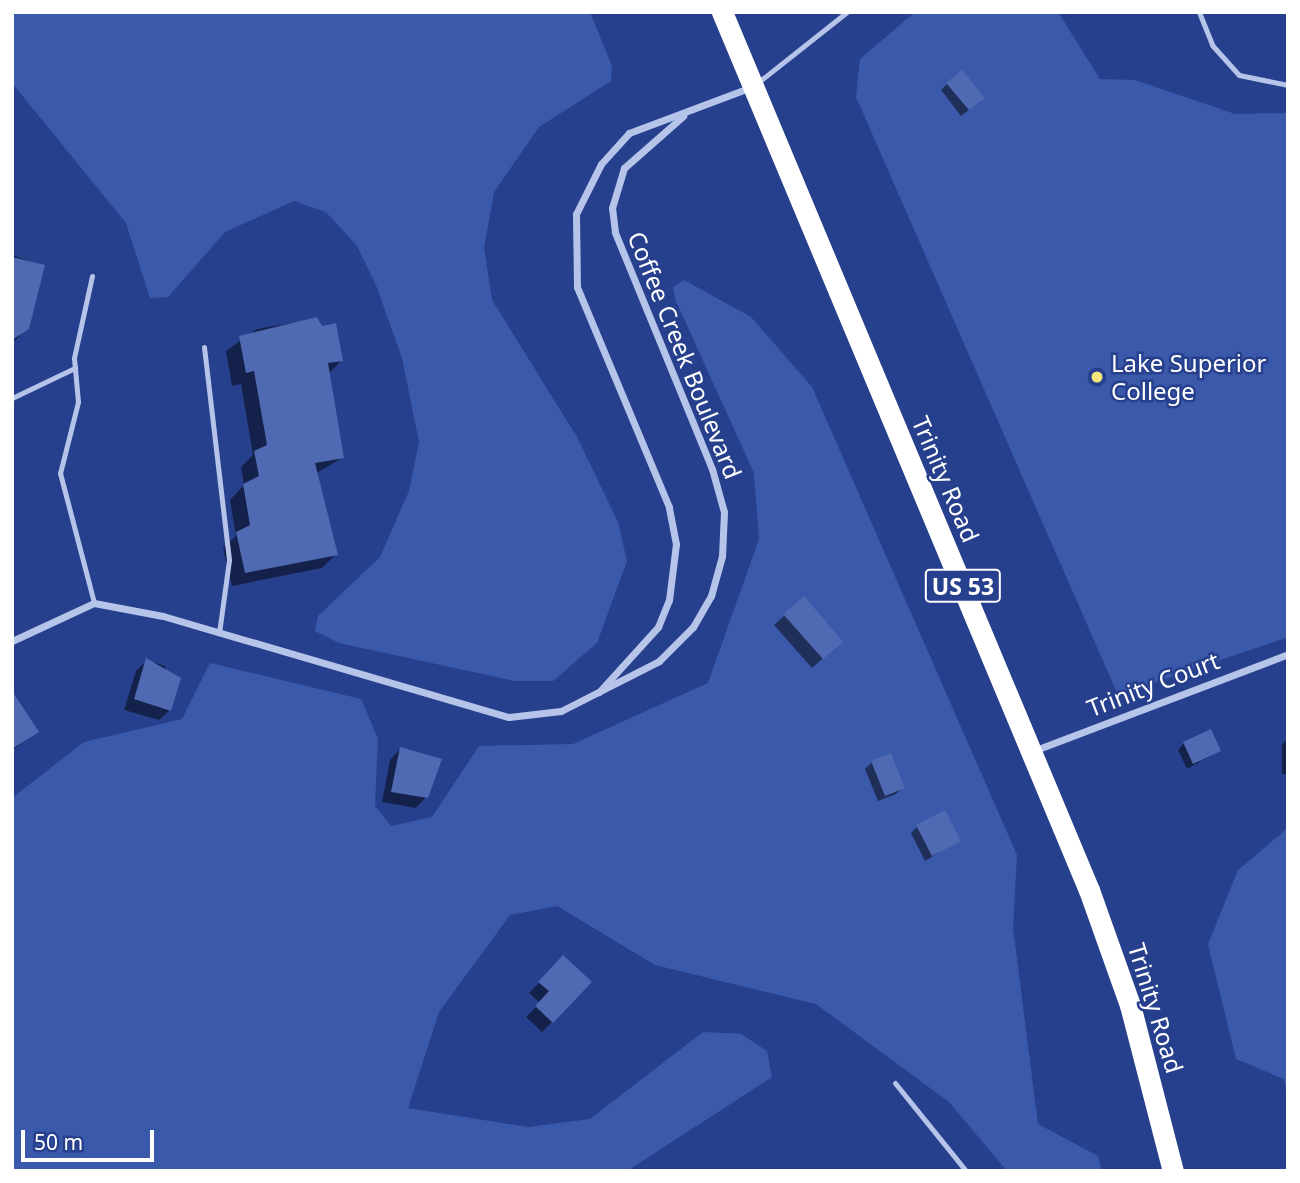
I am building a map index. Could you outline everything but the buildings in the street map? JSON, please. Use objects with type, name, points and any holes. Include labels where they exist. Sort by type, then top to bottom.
[{"type":"highway","name":"Trinity Road","points":[[722,12],[1032,751],[1130,1005],[1173,1171]]},
{"type":"street","name":"Coffee Creek Boulevard","points":[[588,701],[635,659],[658,626],[669,600],[676,544],[669,507],[577,287],[573,230],[591,179],[618,142],[639,127],[683,116],[754,86]]},
{"type":"street","name":"Coffee Creek Boulevard","points":[[94,603],[219,633],[485,714],[544,715],[588,701],[643,672],[683,637],[710,596],[722,556],[719,490],[612,222],[613,194],[624,168],[683,116]]},
{"type":"street","points":[[12,641],[94,603]]},
{"type":"street","name":"Trinity Court","points":[[1032,751],[1288,654]]},
{"type":"lane","points":[[754,86],[847,12]]},
{"type":"lane","points":[[1199,12],[1212,45],[1239,75],[1288,85]]},
{"type":"lane","points":[[92,275],[75,368],[78,402],[60,473],[94,603]]},
{"type":"lane","points":[[204,347],[229,560],[219,633]]},
{"type":"lane","points":[[12,398],[75,368]]},
{"type":"lane","points":[[895,1083],[966,1171]]},
{"type":"shaded area","points":[[12,12],[590,12],[612,66],[611,81],[539,127],[494,192],[484,248],[492,300],[577,437],[618,522],[627,561],[597,643],[553,681],[515,681],[339,643],[315,631],[318,616],[380,557],[409,491],[419,442],[402,358],[376,285],[357,246],[326,212],[294,201],[225,232],[168,297],[150,298],[126,223],[12,83]]},
{"type":"shaded area","name":"Lake Superior College","points":[[915,12],[1058,12],[1100,79],[1135,80],[1235,114],[1288,113],[1288,637],[1118,695],[856,97],[860,59]]},
{"type":"shaded area","points":[[684,280],[751,317],[812,387],[1017,855],[1013,928],[1038,1124],[1098,1156],[1102,1171],[1007,1171],[949,1102],[816,1004],[655,965],[557,906],[510,915],[439,1012],[408,1108],[528,1127],[590,1119],[703,1032],[741,1034],[767,1051],[772,1077],[627,1171],[12,1171],[12,798],[84,742],[182,719],[210,663],[361,699],[378,739],[375,806],[391,826],[432,817],[479,746],[573,744],[708,683],[759,539],[754,473],[675,299],[673,287]]},
{"type":"shaded area","points":[[1288,828],[1288,1100],[1284,1079],[1236,1059],[1208,944],[1238,870]]},
{"type":"place","name":"Lake Superior College","points":[[1097,377]]}]
